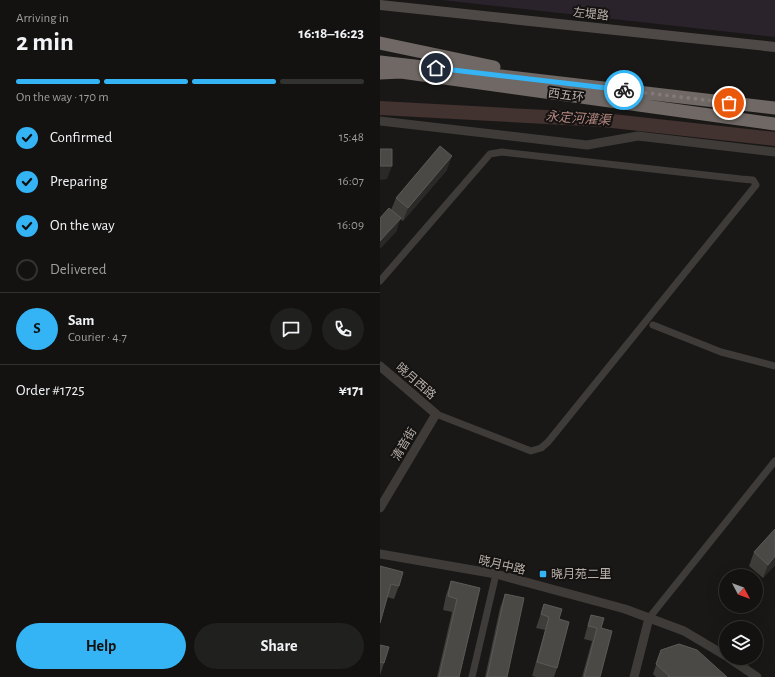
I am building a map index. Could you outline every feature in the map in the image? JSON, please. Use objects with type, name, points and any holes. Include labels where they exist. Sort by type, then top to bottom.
[{"type":"highway","points":[[380,43],[576,84]]},
{"type":"highway","points":[[380,62],[576,84]]},
{"type":"highway","name":"西五环","points":[[380,73],[401,72],[775,124]]},
{"type":"highway","name":"西五环","points":[[576,84],[775,108]]},
{"type":"main road","name":"左堤路","points":[[380,5],[775,47]]},
{"type":"street","points":[[380,121],[587,145],[638,136],[775,152]]},
{"type":"street","points":[[380,281],[490,154],[502,152],[753,180],[756,185],[548,442],[541,448],[531,451],[436,414]]},
{"type":"street","points":[[653,325],[721,352],[775,366]]},
{"type":"street","name":"晓月西路","points":[[380,366],[436,414]]},
{"type":"street","name":"清音街","points":[[380,508],[436,414]]},
{"type":"street","points":[[634,677],[649,618],[775,461]]},
{"type":"street","name":"晓月中路","points":[[380,554],[496,574],[625,609],[684,631],[719,652]]},
{"type":"street","points":[[472,677],[496,574]]},
{"type":"street","points":[[739,665],[757,677]]},
{"type":"shaded area","points":[[442,0],[775,0],[775,37]]},
{"type":"building","points":[[440,146],[452,156],[408,208],[396,198]]},
{"type":"building","points":[[380,149],[392,149],[392,166],[380,166]]},
{"type":"building","points":[[389,208],[401,218],[380,241],[380,218]]},
{"type":"building","points":[[775,529],[775,556],[768,565],[754,552]]},
{"type":"building","points":[[380,566],[403,572],[399,586],[391,584],[380,623]]},
{"type":"building","points":[[451,581],[480,588],[459,677],[439,677],[457,599],[448,596]]},
{"type":"building","points":[[505,594],[524,598],[507,677],[487,677]]},
{"type":"building","points":[[544,604],[562,609],[559,619],[569,622],[557,668],[537,662],[549,617],[541,614]]},
{"type":"building","points":[[591,615],[604,618],[601,628],[612,631],[600,677],[584,677],[597,628],[588,626]]},
{"type":"building","points":[[679,644],[697,650],[727,677],[668,677],[669,676],[656,664],[661,650]]},
{"type":"building","points":[[380,645],[389,647],[384,663],[380,662]]},
{"type":"waterway","name":"永定河灌渠","points":[[380,108],[603,120],[775,139]]},
{"type":"way so far","points":[[624,90],[729,103]]},
{"type":"place","name":"晓月苑二里","points":[[543,574]]},
{"type":"route","points":[[436,68],[624,90]]}]
